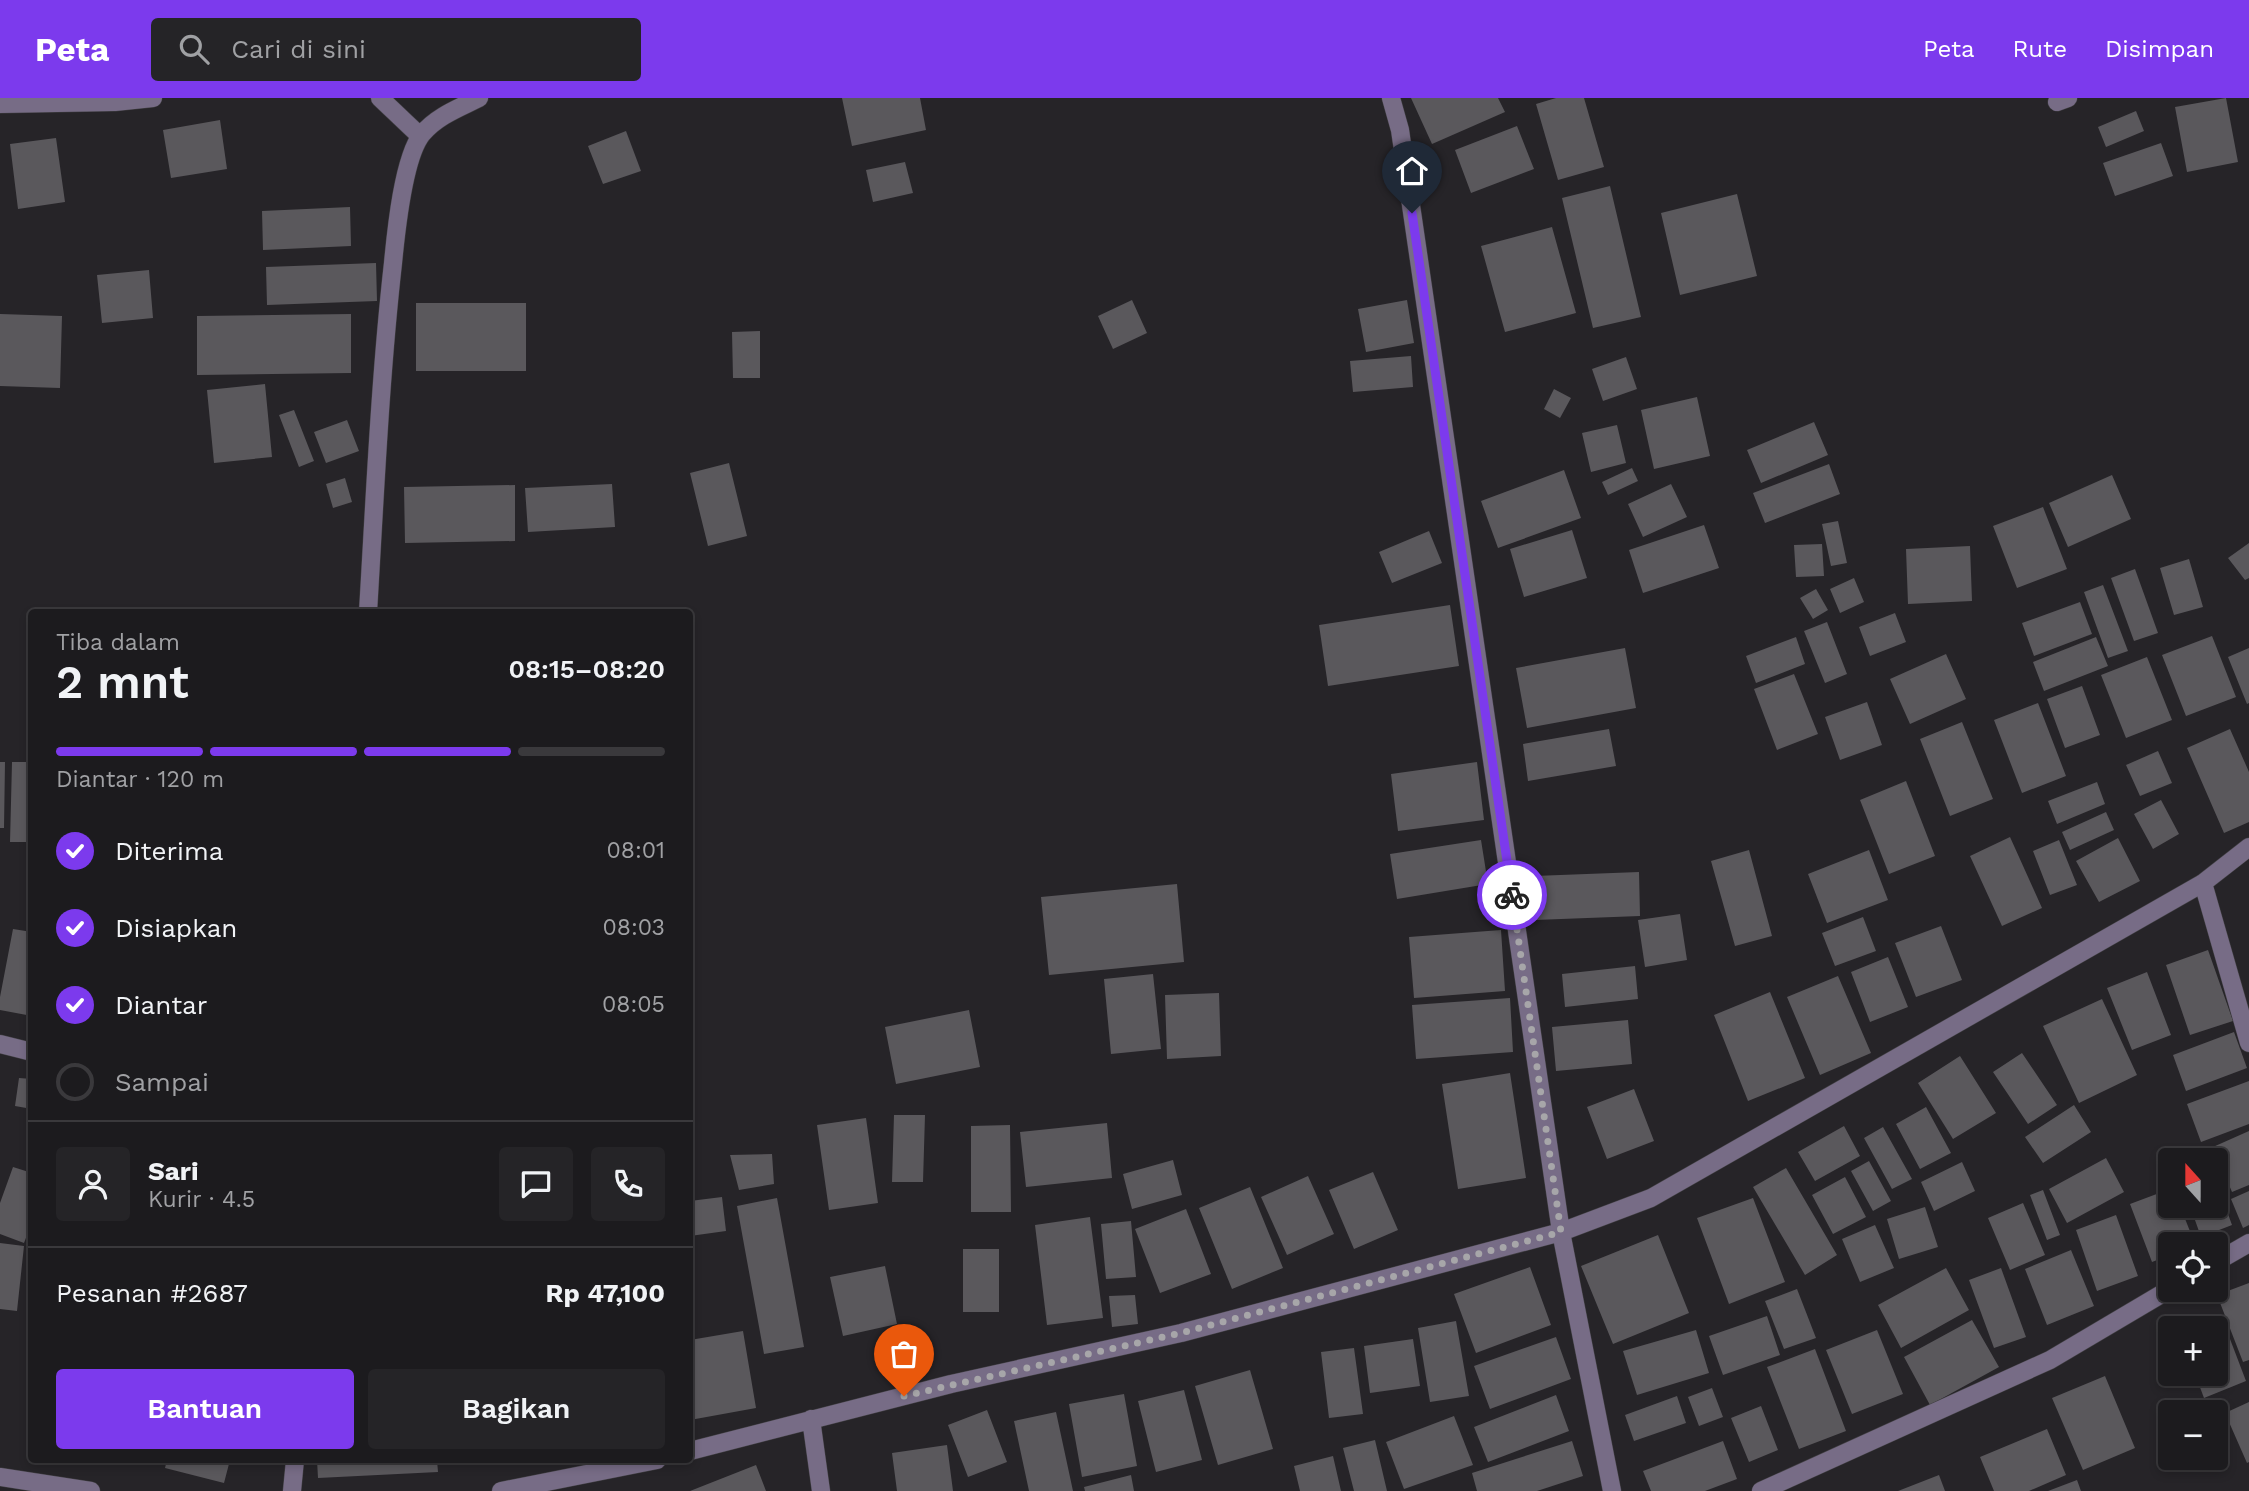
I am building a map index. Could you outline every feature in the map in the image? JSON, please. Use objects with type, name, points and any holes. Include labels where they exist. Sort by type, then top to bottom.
[{"type":"street","points":[[0,104],[115,102],[153,98]]},
{"type":"street","points":[[380,98],[420,136]]},
{"type":"street","points":[[368,609],[380,403],[399,208],[410,162],[420,136],[439,118],[479,98]]},
{"type":"street","points":[[1391,98],[1402,144],[1561,1232],[1612,1491]]},
{"type":"street","points":[[693,1450],[951,1384],[1181,1333],[1561,1232],[1651,1198],[2203,883],[2249,847]]},
{"type":"street","points":[[2203,883],[2249,1042]]},
{"type":"street","points":[[0,1044],[28,1051]]},
{"type":"street","points":[[2228,1255],[2249,1242]]},
{"type":"street","points":[[1761,1491],[2050,1360],[2158,1296]]},
{"type":"street","points":[[811,1419],[821,1491]]},
{"type":"street","points":[[292,1491],[295,1463]]},
{"type":"street","points":[[501,1491],[642,1463]]},
{"type":"street","points":[[0,1477],[91,1491]]},
{"type":"building","points":[[842,98],[920,98],[926,130],[852,146]]},
{"type":"building","points":[[1411,98],[1498,98],[1505,112],[1432,144]]},
{"type":"building","points":[[1556,98],[1584,98],[1604,167],[1558,180],[1536,104]]},
{"type":"building","points":[[2226,98],[2238,162],[2187,172],[2175,107]]},
{"type":"building","points":[[2136,111],[2144,131],[2106,147],[2098,127]]},
{"type":"building","points":[[220,120],[227,169],[171,178],[163,130]]},
{"type":"building","points":[[1517,126],[1534,169],[1471,193],[1455,150]]},
{"type":"building","points":[[626,131],[641,171],[603,184],[588,146]]},
{"type":"building","points":[[56,138],[65,202],[18,209],[10,144]]},
{"type":"building","points":[[2161,143],[2173,176],[2115,196],[2103,163]]},
{"type":"building","points":[[905,162],[913,193],[873,202],[866,170]]},
{"type":"building","points":[[1610,186],[1641,317],[1593,328],[1562,198]]},
{"type":"building","points":[[1737,194],[1757,276],[1680,295],[1661,213]]},
{"type":"building","points":[[350,207],[351,246],[263,250],[262,211]]},
{"type":"building","points":[[1552,227],[1576,313],[1505,332],[1481,246]]},
{"type":"building","points":[[376,263],[377,301],[267,305],[266,267]]},
{"type":"building","points":[[149,270],[153,318],[102,323],[97,275]]},
{"type":"building","points":[[1132,300],[1147,333],[1113,349],[1098,316]]},
{"type":"building","points":[[1407,300],[1414,343],[1366,352],[1358,309]]},
{"type":"building","points":[[416,303],[526,303],[526,371],[416,371]]},
{"type":"building","points":[[0,314],[62,316],[60,388],[0,386]]},
{"type":"building","points":[[351,314],[351,373],[197,375],[197,316]]},
{"type":"building","points":[[760,331],[760,378],[733,378],[732,332]]},
{"type":"building","points":[[1411,356],[1413,387],[1353,392],[1350,361]]},
{"type":"building","points":[[1626,357],[1637,389],[1603,401],[1592,369]]},
{"type":"building","points":[[265,384],[272,457],[214,463],[207,390]]},
{"type":"building","points":[[1554,389],[1571,398],[1560,418],[1544,409]]},
{"type":"building","points":[[1697,397],[1710,456],[1654,469],[1641,410]]},
{"type":"building","points":[[294,410],[314,461],[299,467],[279,415]]},
{"type":"building","points":[[347,420],[359,451],[326,463],[314,432]]},
{"type":"building","points":[[1814,422],[1828,455],[1761,483],[1747,450]]},
{"type":"building","points":[[1617,425],[1626,463],[1591,472],[1582,433]]},
{"type":"building","points":[[729,463],[747,536],[708,546],[690,473]]},
{"type":"building","points":[[1829,464],[1840,494],[1765,523],[1753,493]]},
{"type":"building","points":[[1632,468],[1638,481],[1608,495],[1602,482]]},
{"type":"building","points":[[1564,470],[1581,518],[1498,548],[1481,501]]},
{"type":"building","points":[[2112,475],[2131,519],[2068,547],[2049,503]]},
{"type":"building","points":[[345,478],[352,502],[333,508],[326,484]]},
{"type":"building","points":[[612,484],[615,527],[528,532],[525,488]]},
{"type":"building","points":[[1671,484],[1687,517],[1643,537],[1628,504]]},
{"type":"building","points":[[515,485],[515,541],[405,543],[404,487]]},
{"type":"building","points":[[2043,507],[2067,569],[2017,588],[1993,526]]},
{"type":"building","points":[[1838,521],[1847,563],[1831,566],[1822,524]]},
{"type":"building","points":[[1704,525],[1719,568],[1643,593],[1629,550]]},
{"type":"building","points":[[1572,530],[1587,578],[1524,597],[1510,549]]},
{"type":"building","points":[[1429,531],[1442,563],[1392,583],[1379,552]]},
{"type":"building","points":[[2249,543],[2249,578],[2245,580],[2228,558]]},
{"type":"building","points":[[1822,544],[1824,576],[1796,577],[1794,545]]},
{"type":"building","points":[[1970,546],[1972,601],[1908,604],[1906,549]]},
{"type":"building","points":[[2189,559],[2203,607],[2174,615],[2160,568]]},
{"type":"building","points":[[2135,569],[2158,633],[2134,641],[2111,578]]},
{"type":"building","points":[[1854,578],[1864,602],[1840,613],[1830,589]]},
{"type":"building","points":[[2103,585],[2128,651],[2108,658],[2084,592]]},
{"type":"building","points":[[1816,589],[1828,610],[1813,619],[1800,598]]},
{"type":"building","points":[[2080,602],[2092,634],[2034,656],[2022,623]]},
{"type":"building","points":[[1450,605],[1459,666],[1328,686],[1319,625]]},
{"type":"building","points":[[1895,613],[1906,642],[1870,656],[1859,627]]},
{"type":"building","points":[[1827,622],[1847,674],[1825,683],[1804,631]]},
{"type":"building","points":[[2212,636],[2236,697],[2186,716],[2162,655]]},
{"type":"building","points":[[1796,637],[1805,664],[1756,683],[1746,656]]},
{"type":"building","points":[[2096,637],[2108,666],[2044,691],[2033,662]]},
{"type":"building","points":[[1625,648],[1636,708],[1527,728],[1516,668]]},
{"type":"building","points":[[2249,648],[2249,703],[2247,704],[2228,657]]},
{"type":"building","points":[[1946,654],[1966,699],[1910,724],[1890,679]]},
{"type":"building","points":[[2147,657],[2172,720],[2126,738],[2101,675]]},
{"type":"building","points":[[1794,674],[1818,734],[1777,750],[1754,689]]},
{"type":"building","points":[[2082,686],[2100,735],[2065,748],[2047,699]]},
{"type":"building","points":[[1867,702],[1882,745],[1840,760],[1825,717]]},
{"type":"building","points":[[2038,703],[2066,776],[2022,793],[1994,720]]},
{"type":"building","points":[[1962,722],[1993,799],[1950,816],[1920,739]]},
{"type":"building","points":[[1609,729],[1616,766],[1528,781],[1523,744]]},
{"type":"building","points":[[2230,729],[2249,772],[2249,822],[2224,833],[2187,748]]},
{"type":"building","points":[[2158,751],[2172,783],[2140,796],[2126,765]]},
{"type":"building","points":[[0,762],[5,762],[4,828],[0,828]]},
{"type":"building","points":[[12,762],[28,762],[28,842],[10,842]]},
{"type":"building","points":[[1477,762],[1484,820],[1398,831],[1391,774]]},
{"type":"building","points":[[1906,781],[1935,856],[1889,874],[1860,800]]},
{"type":"building","points":[[2097,782],[2105,804],[2057,824],[2048,801]]},
{"type":"building","points":[[2161,800],[2179,834],[2153,849],[2134,814]]},
{"type":"building","points":[[2106,812],[2114,830],[2070,850],[2062,832]]},
{"type":"building","points":[[2010,837],[2042,908],[2002,926],[1970,856]]},
{"type":"building","points":[[2118,838],[2140,881],[2099,902],[2076,861]]},
{"type":"building","points":[[1481,840],[1488,884],[1397,899],[1390,854]]},
{"type":"building","points":[[2059,840],[2077,885],[2050,895],[2033,851]]},
{"type":"building","points":[[1749,850],[1772,936],[1735,946],[1711,861]]},
{"type":"building","points":[[1869,850],[1888,900],[1827,923],[1808,874]]},
{"type":"building","points":[[1639,872],[1640,916],[1535,920],[1534,876]]},
{"type":"building","points":[[1177,884],[1184,962],[1049,975],[1041,897]]},
{"type":"building","points":[[1680,914],[1687,960],[1645,967],[1638,920]]},
{"type":"building","points":[[1863,917],[1876,951],[1835,966],[1822,933]]},
{"type":"building","points":[[1941,926],[1962,980],[1916,997],[1895,943]]},
{"type":"building","points":[[13,929],[28,931],[28,1015],[0,1010]]},
{"type":"building","points":[[1501,930],[1505,991],[1414,998],[1409,937]]},
{"type":"building","points":[[2208,950],[2233,1021],[2190,1035],[2166,965]]},
{"type":"building","points":[[1888,957],[1908,1007],[1870,1022],[1851,972]]},
{"type":"building","points":[[1635,966],[1638,999],[1565,1007],[1562,974]]},
{"type":"building","points":[[2147,972],[2171,1035],[2132,1050],[2107,988]]},
{"type":"building","points":[[1153,974],[1161,1049],[1111,1054],[1104,979]]},
{"type":"building","points":[[1838,976],[1871,1053],[1820,1075],[1787,997]]},
{"type":"building","points":[[1770,992],[1805,1078],[1748,1101],[1714,1015]]},
{"type":"building","points":[[1219,993],[1221,1056],[1167,1059],[1165,995]]},
{"type":"building","points":[[1510,998],[1513,1052],[1416,1059],[1412,1005]]},
{"type":"building","points":[[2102,999],[2137,1075],[2079,1103],[2043,1026]]},
{"type":"building","points":[[969,1010],[980,1067],[896,1084],[885,1027]]},
{"type":"building","points":[[1628,1020],[1632,1064],[1556,1071],[1552,1027]]},
{"type":"building","points":[[2234,1032],[2247,1068],[2186,1091],[2173,1055]]},
{"type":"building","points":[[2022,1053],[2057,1105],[2028,1124],[1993,1072]]},
{"type":"building","points":[[1960,1056],[1996,1113],[1953,1139],[1918,1083]]},
{"type":"building","points":[[1510,1073],[1526,1178],[1458,1189],[1442,1084]]},
{"type":"building","points":[[19,1078],[28,1079],[28,1108],[15,1106]]},
{"type":"building","points":[[2249,1081],[2249,1124],[2201,1142],[2187,1104]]},
{"type":"building","points":[[1634,1089],[1654,1141],[1607,1159],[1587,1107]]},
{"type":"building","points":[[2074,1105],[2091,1132],[2043,1163],[2025,1137]]},
{"type":"building","points":[[1926,1107],[1951,1153],[1920,1169],[1896,1124]]},
{"type":"building","points":[[894,1115],[925,1115],[923,1182],[892,1182]]},
{"type":"building","points":[[866,1118],[878,1203],[829,1210],[817,1125]]},
{"type":"building","points":[[1107,1123],[1112,1178],[1026,1187],[1020,1132]]},
{"type":"building","points":[[1010,1125],[1011,1212],[971,1212],[971,1126]]},
{"type":"building","points":[[1844,1126],[1860,1156],[1815,1181],[1798,1152]]},
{"type":"building","points":[[1883,1127],[1912,1179],[1892,1189],[1864,1138]]},
{"type":"building","points":[[2249,1131],[2249,1185],[2232,1192],[2228,1183],[2228,1148],[2213,1147]]},
{"type":"building","points":[[772,1154],[774,1184],[739,1190],[730,1155]]},
{"type":"building","points":[[2106,1158],[2124,1192],[2067,1223],[2049,1189]]},
{"type":"building","points":[[1173,1160],[1182,1195],[1132,1209],[1123,1174]]},
{"type":"building","points":[[1869,1161],[1891,1201],[1873,1211],[1851,1171]]},
{"type":"building","points":[[1962,1162],[1975,1191],[1934,1211],[1921,1182]]},
{"type":"building","points":[[13,1167],[28,1172],[28,1232],[24,1243],[0,1234],[0,1203]]},
{"type":"building","points":[[1786,1168],[1837,1255],[1805,1275],[1753,1187]]},
{"type":"building","points":[[1373,1172],[1398,1230],[1354,1249],[1329,1190]]},
{"type":"building","points":[[1308,1176],[1334,1234],[1287,1255],[1261,1197]]},
{"type":"building","points":[[1845,1177],[1866,1217],[1833,1234],[1812,1195]]},
{"type":"building","points":[[1250,1187],[1283,1268],[1232,1289],[1199,1208]]},
{"type":"building","points":[[2043,1190],[2060,1235],[2047,1240],[2030,1195]]},
{"type":"building","points":[[2249,1191],[2249,1225],[2243,1228],[2231,1199]]},
{"type":"building","points":[[2158,1194],[2158,1218],[2185,1218],[2190,1232],[2158,1232],[2158,1260],[2152,1262],[2130,1204]]},
{"type":"building","points":[[722,1197],[726,1231],[693,1236],[693,1201]]},
{"type":"building","points":[[777,1198],[804,1347],[764,1354],[737,1206]]},
{"type":"building","points":[[1753,1198],[1785,1282],[1729,1304],[1697,1218]]},
{"type":"building","points":[[2023,1203],[2045,1255],[2010,1270],[1988,1218]]},
{"type":"building","points":[[1925,1207],[1938,1247],[1899,1259],[1887,1219]]},
{"type":"building","points":[[1186,1209],[1211,1274],[1160,1293],[1135,1229]]},
{"type":"building","points":[[2228,1214],[2232,1225],[2214,1232],[2199,1232],[2194,1218],[2228,1218]]},
{"type":"building","points":[[2116,1215],[2138,1276],[2097,1291],[2076,1230]]},
{"type":"building","points":[[1090,1217],[1103,1318],[1047,1325],[1035,1225]]},
{"type":"building","points":[[1131,1221],[1136,1277],[1106,1279],[1101,1224]]},
{"type":"building","points":[[1875,1225],[1894,1268],[1860,1282],[1842,1239]]},
{"type":"building","points":[[1658,1235],[1689,1313],[1613,1344],[1581,1266]]},
{"type":"building","points":[[0,1243],[24,1246],[17,1311],[0,1309]]},
{"type":"building","points":[[963,1249],[999,1249],[999,1312],[963,1312]]},
{"type":"building","points":[[2071,1250],[2094,1306],[2047,1325],[2025,1269]]},
{"type":"building","points":[[885,1266],[897,1324],[843,1336],[830,1277]]},
{"type":"building","points":[[1530,1267],[1551,1325],[1476,1353],[1454,1294]]},
{"type":"building","points":[[1946,1268],[1969,1310],[1901,1348],[1878,1305]]},
{"type":"building","points":[[2001,1268],[2026,1337],[1994,1348],[1969,1280]]},
{"type":"building","points":[[2249,1283],[2249,1360],[2243,1362],[2228,1323],[2228,1316],[2225,1316],[2220,1302],[2228,1302],[2228,1291]]},
{"type":"building","points":[[1797,1289],[1816,1338],[1784,1349],[1765,1301]]},
{"type":"building","points":[[1135,1295],[1138,1324],[1112,1327],[1109,1296]]},
{"type":"building","points":[[1767,1316],[1780,1355],[1723,1375],[1709,1336]]},
{"type":"building","points":[[1972,1320],[1999,1367],[1930,1405],[1904,1357]]},
{"type":"building","points":[[1456,1321],[1469,1396],[1430,1402],[1418,1328]]},
{"type":"building","points":[[1696,1330],[1709,1373],[1637,1395],[1623,1351]]},
{"type":"building","points":[[1877,1330],[1903,1394],[1852,1414],[1826,1350]]},
{"type":"building","points":[[743,1331],[756,1408],[693,1419],[693,1339]]},
{"type":"building","points":[[2228,1334],[2246,1381],[2204,1398],[2200,1386],[2228,1386]]},
{"type":"building","points":[[1556,1337],[1571,1379],[1490,1409],[1474,1366]]},
{"type":"building","points":[[1413,1339],[1420,1386],[1370,1393],[1364,1346]]},
{"type":"building","points":[[1354,1348],[1363,1414],[1329,1418],[1321,1352]]},
{"type":"building","points":[[1815,1349],[1846,1431],[1799,1449],[1767,1367]]},
{"type":"building","points":[[1250,1370],[1273,1449],[1218,1465],[1195,1386]]},
{"type":"building","points":[[2105,1376],[2135,1448],[2083,1470],[2052,1398]]},
{"type":"building","points":[[1712,1388],[1723,1417],[1699,1426],[1688,1397]]},
{"type":"building","points":[[1184,1390],[1202,1460],[1156,1472],[1138,1401]]},
{"type":"building","points":[[1124,1394],[1137,1466],[1082,1477],[1069,1404]]},
{"type":"building","points":[[1556,1395],[1569,1431],[1488,1462],[1474,1427]]},
{"type":"building","points":[[1677,1396],[1686,1423],[1634,1441],[1625,1415]]},
{"type":"building","points":[[2249,1402],[2247,1463],[2228,1420],[2228,1412]]},
{"type":"building","points":[[1761,1406],[1778,1450],[1749,1462],[1731,1418]]},
{"type":"building","points":[[987,1410],[1007,1462],[968,1477],[948,1425]]},
{"type":"building","points":[[1056,1412],[1073,1491],[1029,1491],[1014,1421]]},
{"type":"building","points":[[1454,1416],[1473,1465],[1404,1489],[1386,1442]]},
{"type":"building","points":[[2047,1429],[2066,1475],[2029,1491],[1994,1491],[1980,1457]]},
{"type":"building","points":[[1375,1440],[1387,1491],[1354,1491],[1343,1448]]},
{"type":"building","points":[[1572,1441],[1583,1476],[1537,1491],[1477,1491],[1472,1473]]},
{"type":"building","points":[[1723,1441],[1737,1479],[1705,1491],[1651,1491],[1643,1471]]},
{"type":"building","points":[[947,1445],[953,1491],[897,1491],[892,1453]]},
{"type":"building","points":[[1333,1456],[1341,1491],[1300,1491],[1294,1466]]},
{"type":"building","points":[[166,1463],[229,1463],[224,1483],[165,1468]]},
{"type":"building","points":[[317,1463],[437,1463],[438,1472],[318,1478]]},
{"type":"building","points":[[756,1465],[766,1491],[690,1491]]},
{"type":"building","points":[[1131,1475],[1134,1491],[1085,1491],[1084,1487]]},
{"type":"building","points":[[1939,1475],[1945,1491],[1898,1491]]},
{"type":"building","points":[[2077,1480],[2081,1491],[2048,1491]]},
{"type":"way so far","points":[[904,1396],[1181,1333],[1561,1232],[1512,895]]},
{"type":"route","points":[[1412,213],[1512,895]]}]
